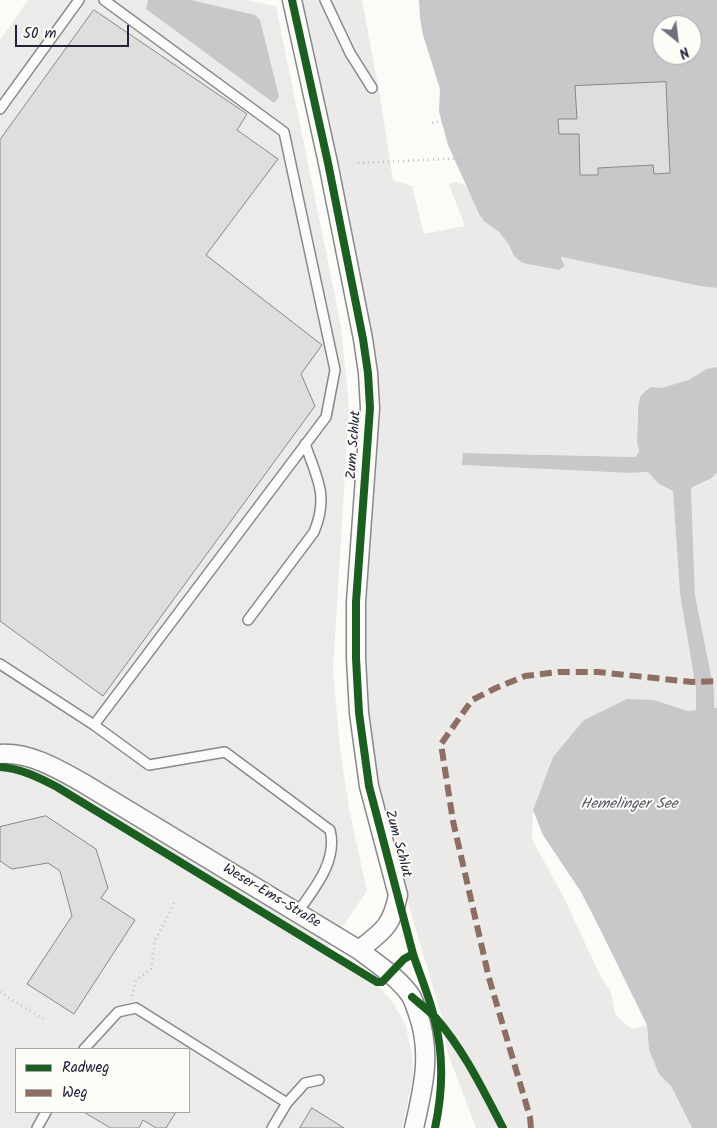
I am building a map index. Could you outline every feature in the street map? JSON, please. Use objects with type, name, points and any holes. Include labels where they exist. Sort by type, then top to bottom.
[{"type":"street","name":"Zum Schlut","points":[[292,0],[328,162],[363,338],[368,373],[370,408],[356,602],[356,658],[359,713],[369,786],[398,895],[394,912],[386,927],[359,950]]},
{"type":"street","name":"Weser-Ems-Straße","points":[[0,754],[8,753],[48,764],[359,950],[390,973],[412,997],[422,1024],[425,1044],[425,1080],[414,1128]]},
{"type":"lane","points":[[0,109],[79,0]]},
{"type":"lane","points":[[94,725],[326,417],[336,370],[284,132],[104,0]]},
{"type":"lane","points":[[325,0],[350,53],[372,88]]},
{"type":"lane","points":[[248,620],[314,532],[321,516],[322,493],[305,444]]},
{"type":"lane","points":[[0,664],[94,725],[149,765],[225,752],[330,830],[333,841],[326,869],[297,913]]},
{"type":"lane","points":[[85,1048],[118,1012],[136,1008],[287,1103]]},
{"type":"lane","points":[[272,1128],[287,1103],[305,1083],[319,1080]]},
{"type":"lane","points":[[37,1128],[45,1113]]},
{"type":"path","points":[[432,123],[463,116]]},
{"type":"path","points":[[358,163],[580,153]]},
{"type":"path","points":[[128,1010],[136,980],[151,969],[154,941],[174,903]]},
{"type":"path","points":[[0,992],[43,1020]]},
{"type":"shaded area","points":[[28,0],[245,0],[276,6],[341,326],[349,407],[333,670],[340,749],[349,808],[367,891],[326,951],[374,981],[392,1001],[405,1024],[412,1053],[413,1078],[402,1128],[0,1128],[0,40]]},
{"type":"shaded area","points":[[300,0],[362,0],[393,180],[412,186],[424,234],[465,226],[449,185],[456,182],[467,188],[481,217],[499,232],[521,262],[558,270],[565,266],[562,257],[717,288],[717,367],[670,386],[663,388],[651,387],[645,391],[638,406],[639,452],[635,457],[463,453],[462,465],[629,473],[648,472],[659,484],[673,491],[680,594],[696,689],[696,710],[688,711],[654,700],[553,757],[533,810],[532,839],[564,898],[599,973],[611,992],[615,1013],[633,1029],[647,1025],[649,1050],[659,1074],[671,1086],[692,1128],[476,1128],[447,1051],[442,1017],[378,797],[365,703],[363,597],[376,431]]},
{"type":"shaded area","points":[[717,473],[717,708],[714,707],[714,690],[695,595],[691,488],[705,482]]},
{"type":"water","points":[[148,0],[191,0],[255,15],[260,20],[279,97],[274,103],[146,9]]},
{"type":"water","points":[[419,0],[717,0],[717,288],[562,257],[565,266],[559,270],[527,264],[514,256],[509,245],[499,232],[484,221],[479,214],[448,145],[439,112],[440,89],[423,35]]},
{"type":"water","name":"Hemelinger See","points":[[717,367],[717,473],[710,479],[691,488],[695,595],[714,690],[714,707],[717,708],[717,1128],[692,1128],[671,1086],[659,1074],[649,1050],[647,1025],[601,931],[581,892],[543,835],[533,810],[553,757],[584,720],[627,699],[654,700],[688,711],[696,710],[696,689],[680,594],[673,491],[659,484],[648,472],[629,473],[462,465],[463,453],[635,457],[639,452],[637,441],[638,407],[640,397],[645,391],[651,387],[662,388],[688,380],[707,369]]},
{"type":"building","points":[[94,10],[247,114],[237,130],[278,159],[206,255],[322,345],[301,374],[315,406],[103,696],[0,621],[0,140]]},
{"type":"building","points":[[666,82],[670,173],[654,174],[653,165],[598,168],[598,175],[580,175],[579,134],[559,134],[558,119],[577,119],[575,86]]},
{"type":"building","points":[[46,816],[96,849],[108,888],[101,898],[135,920],[74,1014],[27,984],[72,916],[60,871],[48,863],[12,869],[0,861],[0,827]]},
{"type":"building","points":[[312,1108],[344,1128],[300,1128]]},
{"type":"building","points":[[86,1113],[175,1113],[166,1128],[156,1128],[143,1120],[139,1128],[111,1128]]},
{"type":"marked path","points":[[531,1128],[530,1117],[489,978],[453,821],[441,744],[472,700],[525,676],[558,672],[598,672],[692,682],[717,681]]},
{"type":"cycle path","points":[[0,767],[22,771],[57,787],[377,982],[382,982],[404,959],[413,954],[369,786],[359,713],[356,658],[356,602],[370,408],[368,373],[328,163],[292,0]]},
{"type":"cycle path","points":[[413,954],[432,1009],[441,1059],[440,1100],[435,1128]]},
{"type":"cycle path","points":[[412,997],[435,1017],[455,1043],[503,1128]]}]
